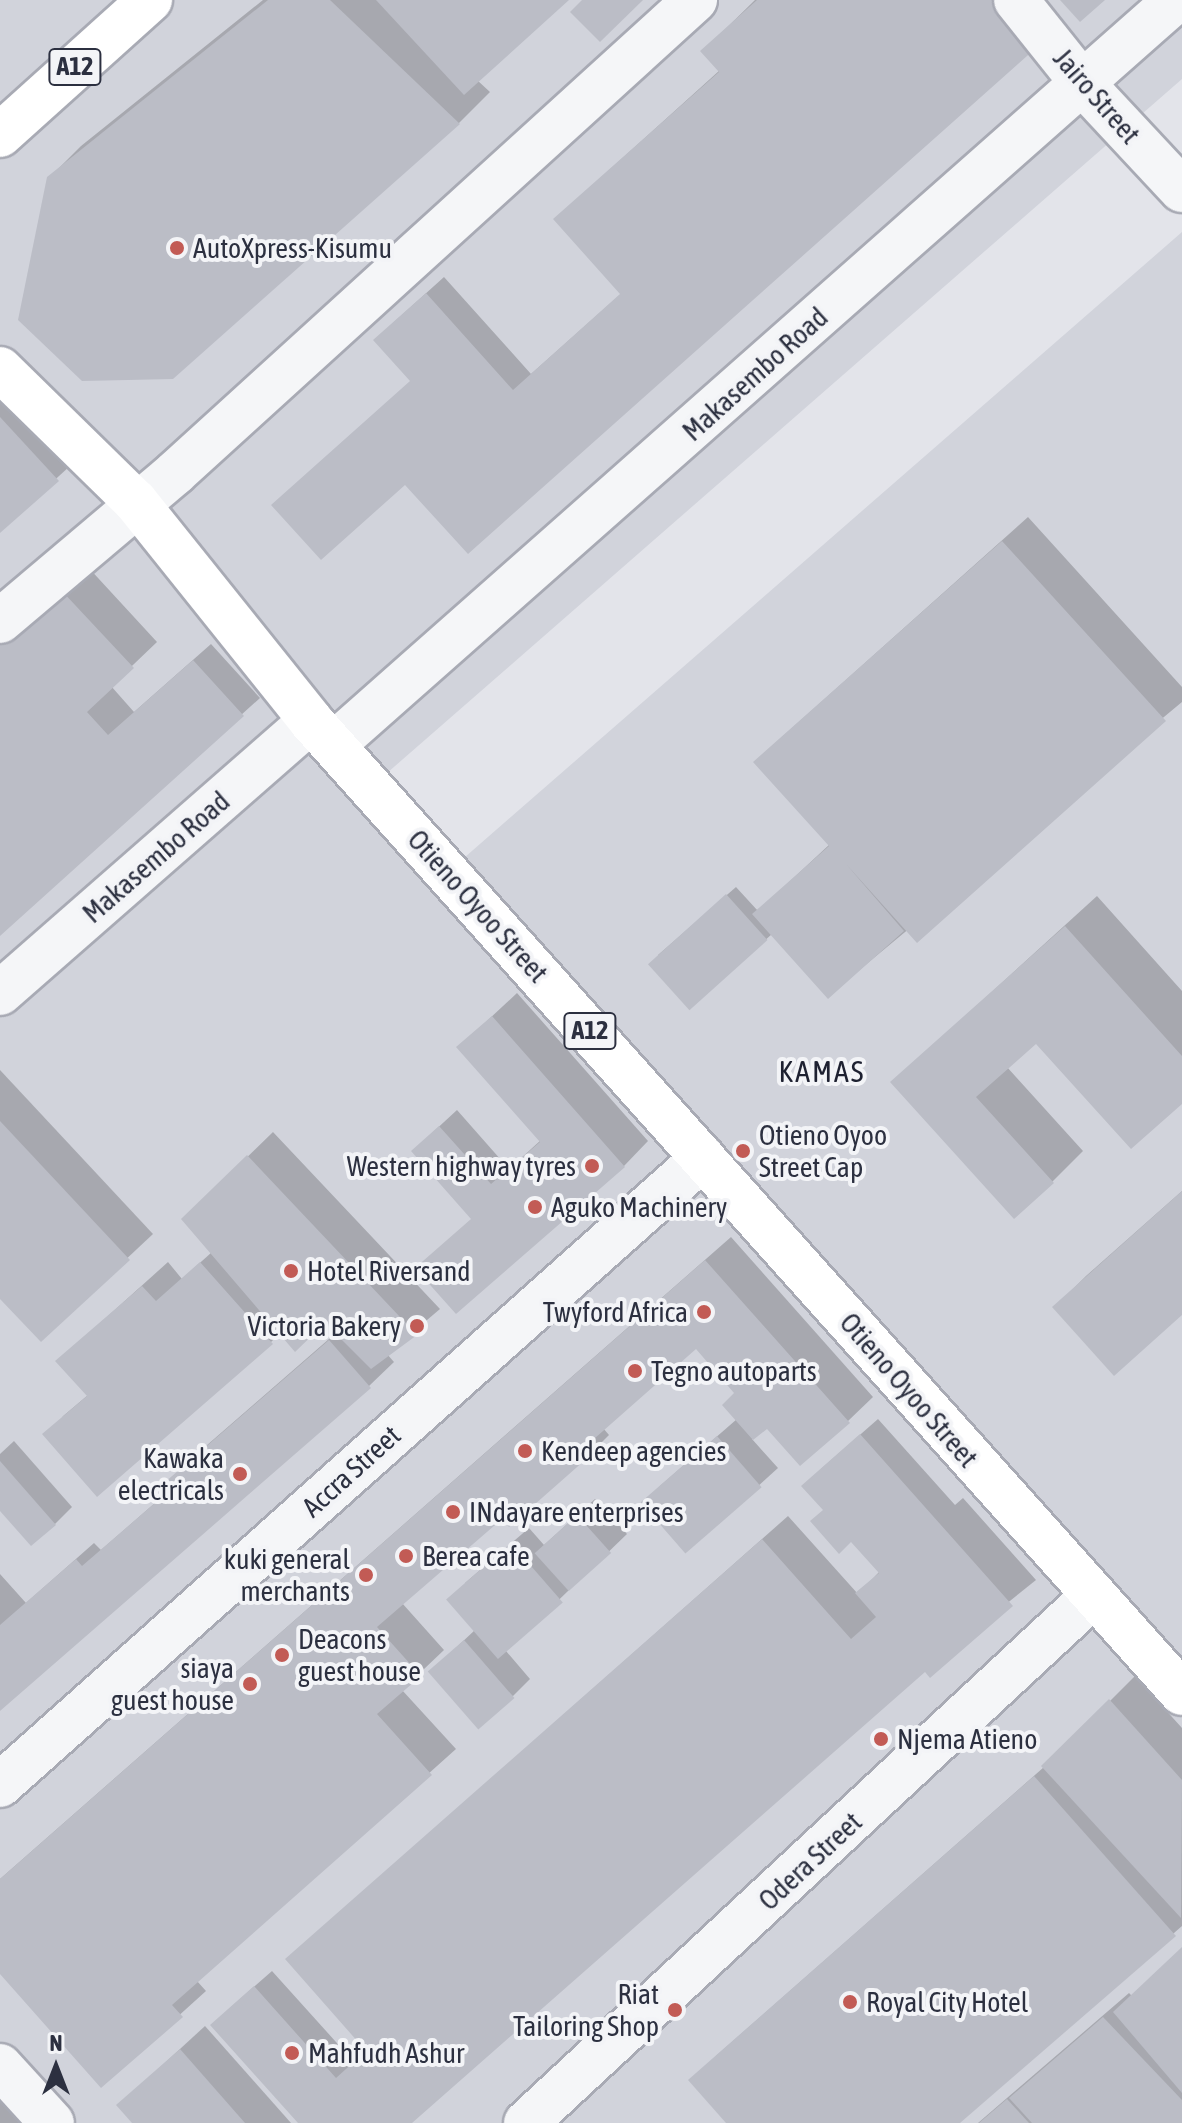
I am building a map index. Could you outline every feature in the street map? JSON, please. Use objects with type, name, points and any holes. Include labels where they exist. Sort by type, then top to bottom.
[{"type":"highway","name":"A12","points":[[0,135],[150,0]]},
{"type":"highway","name":"Otieno Oyoo Street","points":[[0,369],[135,501],[322,733],[1182,1693]]},
{"type":"street","points":[[0,621],[135,501],[175,473],[695,0]]},
{"type":"street","name":"Jairo Street","points":[[1016,0],[1083,84],[1182,190]]},
{"type":"street","name":"Makasembo Road","points":[[0,993],[322,733],[1083,84],[1176,0]]},
{"type":"street","name":"Accra Street","points":[[0,1785],[703,1158]]},
{"type":"street","name":"Odera Street","points":[[526,2123],[1093,1596]]},
{"type":"street","points":[[0,2066],[52,2123]]},
{"type":"shaded area","points":[[0,0],[1182,0],[1182,79],[371,787],[449,871],[1182,232],[1182,2123],[0,2123]]},
{"type":"building","name":"AutoXpress-Kisumu","points":[[268,0],[330,0],[460,124],[173,379],[82,381],[18,320],[47,177]]},
{"type":"building","points":[[376,0],[569,0],[464,95]]},
{"type":"building","points":[[582,0],[643,0],[600,42],[570,12]]},
{"type":"building","points":[[757,0],[993,0],[1036,48],[468,554],[405,485],[321,560],[271,505],[410,381],[373,340],[426,293],[513,390],[620,294],[553,219],[719,72],[700,51]]},
{"type":"building","points":[[1060,0],[1105,0],[1080,22]]},
{"type":"building","points":[[0,417],[59,481],[0,533]]},
{"type":"building","points":[[1002,541],[1166,721],[917,943],[846,864],[904,931],[828,999],[752,914],[829,846],[753,762]]},
{"type":"building","points":[[61,590],[134,668],[87,712],[108,735],[193,660],[244,716],[0,936],[0,645]]},
{"type":"building","points":[[726,894],[767,940],[689,1010],[648,964]]},
{"type":"building","points":[[1065,926],[1182,1056],[1182,1104],[1131,1149],[1036,1044],[976,1097],[1054,1183],[1014,1219],[890,1082]]},
{"type":"building","points":[[492,1016],[625,1167],[456,1314],[415,1268],[471,1219],[411,1151],[439,1126],[491,1184],[540,1142],[456,1047]]},
{"type":"building","points":[[0,1121],[130,1260],[41,1342],[0,1299]]},
{"type":"building","name":"Hotel Riversand","points":[[247,1155],[417,1335],[371,1369],[325,1323],[295,1352],[181,1219]]},
{"type":"building","points":[[1182,1191],[1182,1315],[1114,1376],[1052,1307]]},
{"type":"building","points":[[705,1260],[850,1423],[800,1466],[767,1429],[753,1440],[722,1405],[734,1393],[696,1349],[586,1446],[593,1453],[509,1527],[502,1519],[377,1627],[421,1676],[377,1714],[432,1775],[172,2005],[183,2017],[101,2088],[0,1974],[0,1879]]},
{"type":"building","points":[[200,1262],[273,1344],[97,1497],[42,1434],[87,1396],[55,1361],[142,1286],[156,1301]]},
{"type":"building","points":[[329,1340],[371,1388],[0,1711],[0,1625],[76,1559],[82,1566],[170,1490],[164,1483]]},
{"type":"building","points":[[860,1434],[1013,1606],[930,1678],[925,1672],[412,2123],[298,2123],[210,2025],[254,1986],[336,2078],[366,2051],[285,1959],[762,1539],[851,1639],[876,1617],[855,1593],[879,1573],[851,1542],[839,1554],[810,1521],[823,1510],[801,1486]]},
{"type":"building","points":[[717,1436],[762,1487],[685,1554],[641,1502]]},
{"type":"building","points":[[0,1461],[56,1525],[31,1546],[0,1511]]},
{"type":"building","points":[[577,1515],[611,1553],[569,1591],[535,1553]]},
{"type":"building","points":[[511,1543],[563,1603],[498,1659],[446,1599]]},
{"type":"building","points":[[464,1640],[515,1698],[478,1730],[428,1671]]},
{"type":"building","points":[[1109,1699],[1182,1780],[1181,1918],[1041,1766]]},
{"type":"building","points":[[1034,1776],[1176,1936],[960,2123],[726,2123],[688,2080]]},
{"type":"building","points":[[1182,1947],[1182,2093],[1113,2012]]},
{"type":"building","points":[[1103,2017],[1182,2100],[1182,2123],[1032,2123],[1009,2098]]},
{"type":"building","points":[[180,2049],[245,2123],[132,2123],[116,2105]]},
{"type":"building","points":[[1007,2099],[1029,2123],[979,2123]]},
{"type":"place","name":"AutoXpress-Kisumu","points":[[177,248]]},
{"type":"place","name":"Otieno Oyoo Street Cap","points":[[743,1151]]},
{"type":"place","name":"Western highway tyres","points":[[592,1166]]},
{"type":"place","name":"Aguko Machinery","points":[[535,1207]]},
{"type":"place","name":"Hotel Riversand","points":[[291,1271]]},
{"type":"place","name":"Twyford Africa","points":[[704,1312]]},
{"type":"place","name":"Victoria Bakery","points":[[417,1326]]},
{"type":"place","name":"Tegno autoparts","points":[[635,1371]]},
{"type":"place","name":"Kendeep agencies","points":[[525,1451]]},
{"type":"place","name":"Kawaka electricals","points":[[240,1474]]},
{"type":"place","name":"INdayare enterprises","points":[[453,1512]]},
{"type":"place","name":"Berea cafe","points":[[406,1556]]},
{"type":"place","name":"kuki general merchants","points":[[366,1575]]},
{"type":"place","name":"Deacons guest house","points":[[282,1655]]},
{"type":"place","name":"siaya guest house","points":[[250,1684]]},
{"type":"place","name":"Njema Atieno","points":[[881,1739]]},
{"type":"place","name":"Royal City Hotel","points":[[850,2002]]},
{"type":"place","name":"Riat Tailoring Shop","points":[[675,2010]]},
{"type":"place","name":"Mahfudh Ashur","points":[[292,2053]]},
{"type":"district","name":"KAMAS","points":[[822,1071]]}]
